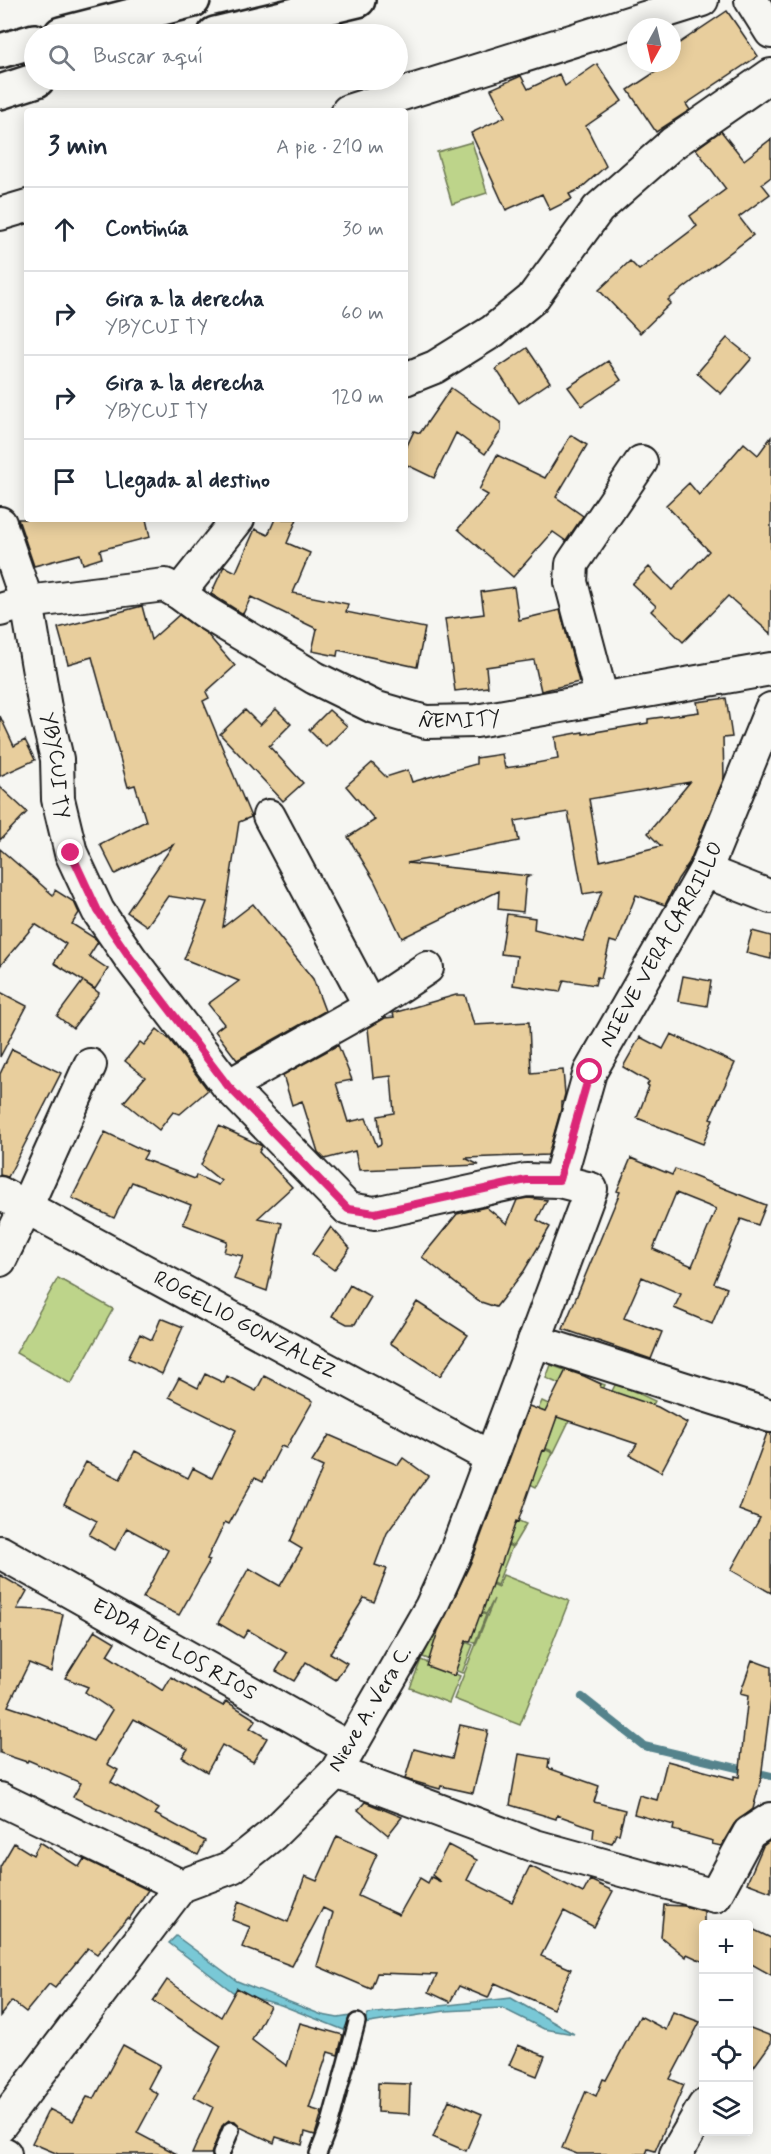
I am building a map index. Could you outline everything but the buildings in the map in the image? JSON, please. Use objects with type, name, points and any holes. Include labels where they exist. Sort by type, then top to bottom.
[{"type":"highway","points":[[100,24],[193,0]]},
{"type":"highway","points":[[257,24],[358,0]]},
{"type":"highway","points":[[0,51],[24,44]]},
{"type":"highway","points":[[0,92],[24,84]]},
{"type":"street","points":[[358,108],[702,0]]},
{"type":"street","points":[[752,0],[771,32]]},
{"type":"street","points":[[408,378],[435,367],[493,331],[532,299],[598,209],[673,143],[771,75]]},
{"type":"street","points":[[0,214],[24,207]]},
{"type":"street","points":[[602,699],[571,582],[572,564],[641,462]]},
{"type":"street","points":[[14,606],[165,585],[179,593],[236,522]]},
{"type":"street","name":"YBYCUI TY","points":[[0,523],[14,606],[45,708],[57,759],[58,799],[71,853],[98,911],[131,959],[228,1086],[348,1209],[375,1213],[526,1180],[559,1180],[591,1189]]},
{"type":"street","name":"ÑEMITY","points":[[179,593],[203,612],[315,678],[374,707],[426,722],[476,721],[771,669]]},
{"type":"street","name":"NIEVE VERA CARRILLO","points":[[559,1180],[590,1072],[705,872],[771,710]]},
{"type":"street","points":[[269,816],[370,1006]]},
{"type":"street","points":[[705,872],[771,897]]},
{"type":"street","points":[[228,1086],[370,1006],[428,968]]},
{"type":"street","points":[[0,1260],[13,1200],[90,1065]]},
{"type":"street","name":"Nieve A. Vera C.","points":[[181,1886],[232,1867],[272,1835],[342,1760],[431,1606],[455,1554],[591,1189]]},
{"type":"street","name":"ROGELIO GONZALEZ","points":[[13,1200],[490,1457]]},
{"type":"street","points":[[534,1341],[771,1416]]},
{"type":"street","name":"EDDA DE LOS RIOS","points":[[0,1552],[342,1760],[536,1846],[715,1896],[749,1833],[771,1819]]},
{"type":"street","points":[[0,1799],[181,1886],[0,2125]]},
{"type":"street","points":[[676,2154],[699,2115]]},
{"type":"street","points":[[0,2152],[4,2154]]},
{"type":"lane","points":[[318,2154],[330,2123],[357,2022]]},
{"type":"lane","points":[[221,2154],[231,2130]]},
{"type":"green space","points":[[472,142],[487,193],[452,204],[437,152]]},
{"type":"green space","points":[[58,1278],[113,1309],[71,1384],[16,1353]]},
{"type":"green space","points":[[551,1365],[605,1385],[587,1425],[582,1394],[546,1378]]},
{"type":"green space","points":[[616,1383],[655,1401],[637,1435],[599,1418]]},
{"type":"green space","points":[[542,1401],[572,1415],[554,1452],[525,1439]]},
{"type":"green space","points":[[523,1440],[553,1453],[536,1487],[508,1473]]},
{"type":"green space","points":[[496,1511],[526,1524],[513,1546],[485,1534]]},
{"type":"green space","points":[[484,1534],[512,1547],[497,1585],[465,1571]]},
{"type":"green space","points":[[464,1572],[498,1587],[503,1575],[569,1601],[520,1725],[454,1699],[494,1599],[486,1614],[451,1600]]},
{"type":"green space","points":[[451,1601],[486,1615],[475,1643],[437,1628]]},
{"type":"green space","points":[[436,1631],[473,1645],[462,1673],[423,1657]]},
{"type":"green space","points":[[421,1660],[460,1676],[449,1703],[410,1688]]},
{"type":"water","points":[[176,1936],[237,1981],[322,2015],[338,2018],[351,2016],[344,2030],[281,2005],[233,1992],[169,1943]]},
{"type":"water","points":[[511,1998],[574,2034],[544,2029],[502,2008],[445,2011],[363,2024],[368,2014]]},
{"type":"waterway","points":[[582,1697],[644,1746],[771,1776]]},
{"type":"route","points":[[71,853],[98,911],[131,959],[228,1086],[348,1209],[375,1213],[526,1180],[559,1180],[590,1072]]}]
